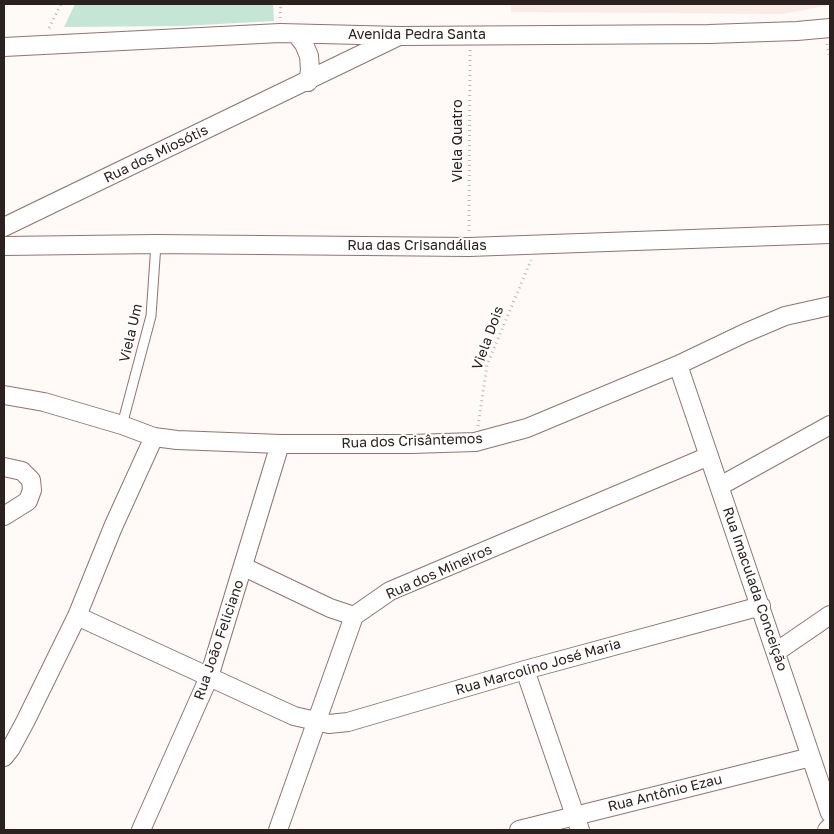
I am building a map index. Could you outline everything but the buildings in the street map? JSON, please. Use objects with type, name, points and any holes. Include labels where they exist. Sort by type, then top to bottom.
[{"type":"street","name":"Avenida Pedra Santa","points":[[4,47],[280,34],[400,36],[709,34],[830,28]]},
{"type":"street","points":[[296,34],[304,44],[309,56],[310,70],[308,82]]},
{"type":"street","points":[[348,35],[351,61]]},
{"type":"street","name":"Rua dos Miosótis","points":[[4,227],[400,36]]},
{"type":"street","name":"Rua das Crisandálias","points":[[4,246],[156,244],[469,247],[830,234]]},
{"type":"street","name":"Rua dos Crisântemos","points":[[4,395],[44,402],[122,425],[154,437],[177,440],[280,444],[476,442],[527,428],[678,365],[745,332],[777,320],[830,306]]},
{"type":"street","name":"Rua Imaculada Conceição","points":[[678,365],[830,813]]},
{"type":"street","points":[[720,486],[830,425]]},
{"type":"street","points":[[4,757],[25,722],[77,616],[113,527],[154,437]]},
{"type":"street","name":"Rua João Feliciano","points":[[141,830],[209,677],[280,444]]},
{"type":"street","name":"Rua dos Mineiros","points":[[354,616],[390,591],[709,456]]},
{"type":"street","points":[[4,467],[22,471],[31,480],[32,490],[28,501],[4,516]]},
{"type":"street","points":[[244,567],[330,608],[354,616],[278,830]]},
{"type":"street","name":"Rua Marcolino José Maria","points":[[77,616],[294,716],[329,724],[348,722],[525,670],[760,606]]},
{"type":"street","points":[[776,652],[830,615]]},
{"type":"street","points":[[525,670],[577,823]]},
{"type":"street","name":"Rua Antônio Ezau","points":[[519,830],[577,823],[811,757]]},
{"type":"lane","name":"Viela Um","points":[[122,425],[151,316],[156,244]]},
{"type":"path","points":[[41,45],[61,4]]},
{"type":"path","name":"Viela Quatro","points":[[469,247],[470,36]]},
{"type":"path","name":"Viela Dois","points":[[476,442],[487,365],[537,245]]},
{"type":"shaded area","points":[[511,4],[830,5],[782,14],[511,12]]},
{"type":"green space","points":[[75,4],[273,4],[274,21],[182,26],[64,27]]}]
